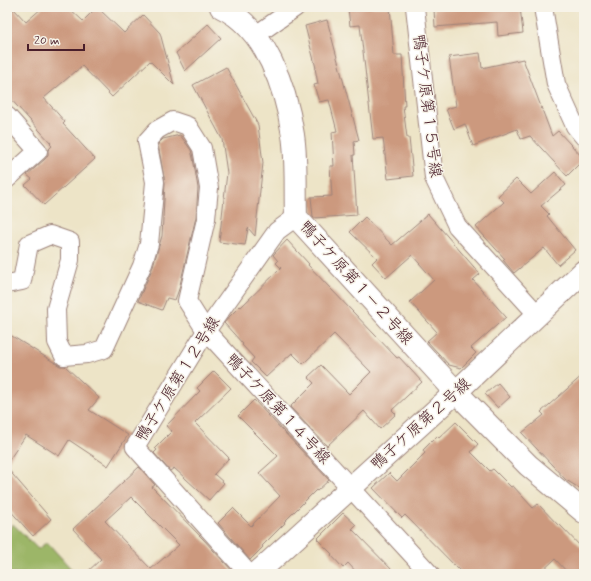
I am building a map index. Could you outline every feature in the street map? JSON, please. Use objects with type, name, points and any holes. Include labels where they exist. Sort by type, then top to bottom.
[{"type":"street","name":"鴨子ケ原第１－２号線","points":[[221,7],[233,13],[256,35],[269,57],[283,92],[293,135],[296,217],[456,392],[528,465],[584,512]]},
{"type":"street","points":[[256,35],[296,7]]},
{"type":"street","name":"鴨子ケ原第１５号線","points":[[415,7],[434,178],[457,226],[537,314]]},
{"type":"street","points":[[543,7],[556,84],[574,126],[584,137]]},
{"type":"street","points":[[7,116],[38,151],[7,179]]},
{"type":"street","name":"鴨子ケ原第１４号線","points":[[7,284],[22,281],[29,244],[50,235],[70,242],[70,260],[56,310],[58,342],[64,356],[87,354],[104,349],[142,266],[149,244],[155,182],[147,141],[157,130],[174,121],[188,126],[202,148],[209,188],[206,219],[188,301],[206,330],[430,574]]},
{"type":"street","name":"鴨子ケ原第１２号線","points":[[249,574],[136,447],[206,330],[277,231],[296,217]]},
{"type":"street","name":"鴨子ケ原第２号線","points":[[256,574],[456,392],[537,314],[584,272]]},
{"type":"green space","points":[[13,524],[38,549],[47,542],[74,572],[72,574],[7,574],[7,531]]},
{"type":"building","points":[[43,7],[68,7],[83,21],[97,7],[124,33],[143,15],[160,33],[174,85],[150,61],[112,97],[82,66],[44,98],[65,122],[63,124],[95,159],[44,205],[25,185],[32,179],[27,175],[48,155],[48,150],[52,146],[50,144],[51,143],[7,95],[7,17],[14,9],[26,22]]},
{"type":"building","points":[[390,7],[394,55],[402,55],[405,106],[403,106],[407,138],[409,138],[413,176],[388,179],[383,138],[373,139],[360,25],[350,26],[348,8]]},
{"type":"building","points":[[454,7],[520,7],[523,33],[498,36],[497,22],[435,27],[434,9]]},
{"type":"building","points":[[327,20],[359,140],[354,141],[355,155],[353,155],[357,215],[314,218],[311,197],[332,196],[330,166],[334,166],[332,132],[337,131],[329,100],[319,102],[314,85],[318,84],[316,68],[305,26]]},
{"type":"building","points":[[208,24],[221,38],[185,71],[176,53]]},
{"type":"building","points":[[480,53],[482,68],[523,59],[552,136],[558,131],[584,159],[567,176],[530,136],[521,139],[517,129],[473,146],[465,124],[454,129],[446,109],[456,106],[449,57]]},
{"type":"building","points":[[226,67],[258,125],[263,163],[255,236],[248,228],[245,245],[219,242],[227,173],[222,139],[193,85]]},
{"type":"building","points":[[180,135],[191,150],[193,158],[198,188],[196,217],[175,300],[167,298],[162,310],[138,301],[152,269],[162,236],[165,183],[158,144],[163,139]]},
{"type":"building","points":[[555,172],[566,185],[541,206],[549,214],[547,216],[575,250],[558,265],[544,248],[514,273],[503,260],[505,259],[476,227],[504,202],[498,196],[516,179],[531,194]]},
{"type":"building","points":[[428,214],[480,274],[473,280],[506,317],[471,348],[476,353],[461,368],[449,365],[427,341],[437,332],[410,302],[434,280],[412,255],[386,278],[372,263],[377,258],[350,232],[365,217],[392,245]]},
{"type":"building","points":[[287,240],[309,264],[308,265],[422,382],[392,410],[396,414],[380,429],[364,411],[327,446],[290,407],[314,383],[308,377],[321,365],[349,394],[371,372],[334,334],[303,364],[292,353],[266,377],[251,362],[254,358],[224,323],[281,268],[276,263],[278,261],[273,255]]},
{"type":"building","points":[[7,333],[60,366],[65,366],[99,398],[89,410],[128,435],[108,466],[69,440],[59,456],[26,435],[7,463]]},
{"type":"building","points":[[214,371],[231,388],[195,423],[229,458],[214,474],[224,483],[209,500],[174,468],[170,471],[154,453],[157,450],[155,448],[172,431],[166,426],[200,391],[197,388]]},
{"type":"building","points":[[584,374],[584,491],[566,480],[522,433],[544,415],[541,412]]},
{"type":"building","points":[[498,383],[510,397],[498,408],[485,394]]},
{"type":"building","points":[[254,400],[329,480],[317,491],[316,490],[284,522],[285,523],[250,560],[218,523],[233,508],[251,526],[280,496],[259,473],[278,456],[238,416]]},
{"type":"building","points":[[456,422],[478,444],[471,452],[490,471],[493,469],[511,487],[513,486],[533,508],[538,504],[584,550],[584,574],[569,574],[555,559],[539,574],[463,574],[405,515],[402,518],[373,488],[389,473],[397,481],[425,453],[423,450],[437,436],[439,438]]},
{"type":"building","points":[[139,467],[155,485],[152,487],[235,574],[85,574],[101,559],[73,529]],"holes":[[[131,497],[179,545],[151,569],[105,521]]]},
{"type":"building","points":[[7,468],[51,519],[33,536],[7,507]]},
{"type":"building","points":[[343,513],[356,525],[352,529],[396,574],[358,574],[348,563],[343,568],[317,539]]}]
